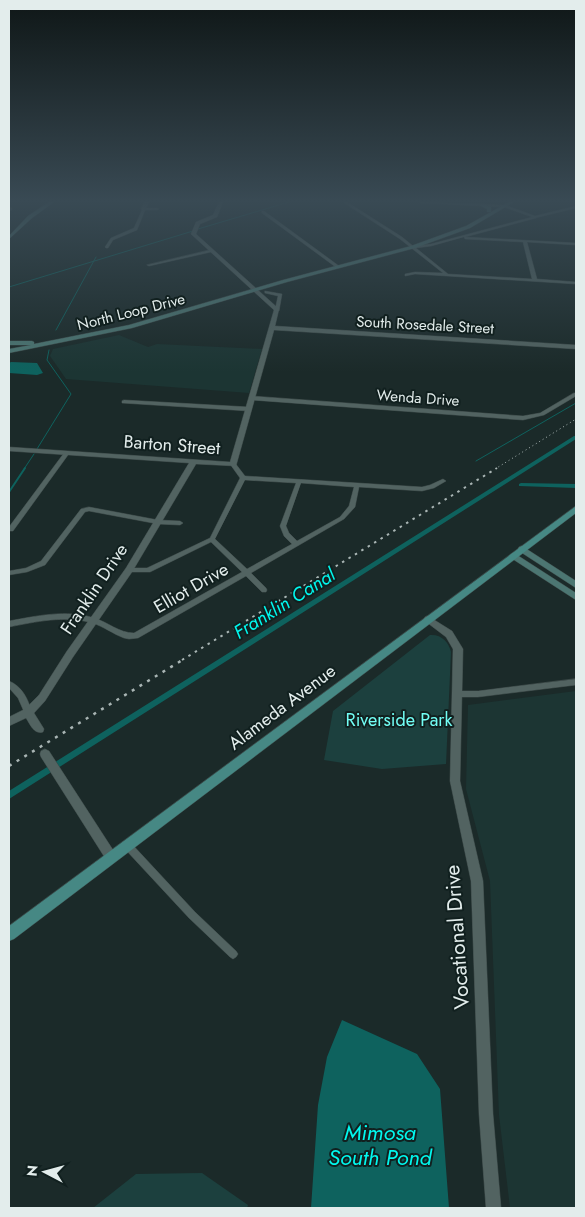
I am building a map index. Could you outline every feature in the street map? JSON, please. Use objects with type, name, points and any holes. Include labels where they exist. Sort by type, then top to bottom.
[{"type":"main road","name":"North Loop Drive","points":[[9,352],[102,332],[359,259]]},
{"type":"main road","name":"North Loop Drive","points":[[9,345],[30,346]]},
{"type":"main road","points":[[9,356],[30,346]]},
{"type":"main road","name":"Alameda Avenue","points":[[9,934],[576,509]]},
{"type":"main road","points":[[518,552],[576,585]]},
{"type":"main road","points":[[518,552],[576,597]]},
{"type":"street","points":[[149,265],[176,259]]},
{"type":"street","points":[[219,259],[277,310]]},
{"type":"street","points":[[327,259],[336,265]]},
{"type":"street","points":[[427,259],[447,275]]},
{"type":"street","points":[[529,259],[535,281]]},
{"type":"street","points":[[406,275],[415,273],[576,283]]},
{"type":"street","points":[[233,464],[280,295],[266,292]]},
{"type":"street","name":"South Rosedale Street","points":[[272,328],[576,347]]},
{"type":"street","name":"Wenda Drive","points":[[252,398],[523,418],[542,414],[576,394]]},
{"type":"street","points":[[124,402],[249,409]]},
{"type":"street","name":"Barton Street","points":[[9,449],[233,464],[243,478]]},
{"type":"street","points":[[11,529],[66,454]]},
{"type":"street","name":"Franklin Drive","points":[[9,722],[28,712],[42,698],[93,620],[129,570],[194,461]]},
{"type":"street","points":[[129,570],[148,570],[212,539],[243,478],[422,489],[432,487],[444,481]]},
{"type":"street","points":[[296,544],[286,534],[283,526],[299,482]]},
{"type":"street","name":"Elliot Drive","points":[[9,624],[66,617],[93,620],[124,635],[136,636],[346,516],[352,507],[357,486]]},
{"type":"street","points":[[9,573],[27,570],[43,562],[83,510],[89,509],[158,522],[180,523]]},
{"type":"street","points":[[212,539],[264,590]]},
{"type":"street","name":"Vocational Drive","points":[[428,620],[449,634],[456,643],[458,650],[455,781],[477,881],[486,1114],[494,1208]]},
{"type":"street","points":[[458,694],[478,694],[576,682]]},
{"type":"street","points":[[9,684],[17,690],[39,729]]},
{"type":"street","points":[[47,757],[111,857]]},
{"type":"street","points":[[127,845],[186,909],[233,954]]},
{"type":"shaded area","points":[[119,335],[148,347],[157,344],[262,349],[249,393],[66,379],[50,356],[53,349]]},
{"type":"shaded area","points":[[576,691],[576,1208],[510,1208],[499,1115],[490,881],[466,789],[468,705]]},
{"type":"green space","name":"Riverside Park","points":[[430,635],[444,639],[451,652],[446,764],[382,769],[324,760],[333,711]]},
{"type":"green space","points":[[202,1173],[248,1205],[247,1208],[93,1208],[136,1174]]},
{"type":"water","points":[[9,363],[37,363],[43,373],[37,375],[9,373]]},
{"type":"water","name":"Mimosa South Pond","points":[[342,1020],[417,1054],[440,1089],[449,1208],[311,1208],[318,1105],[327,1057]]},
{"type":"waterway","points":[[94,261],[102,259]]},
{"type":"waterway","points":[[9,287],[94,261]]},
{"type":"waterway","points":[[56,330],[94,261]]},
{"type":"waterway","points":[[37,449],[71,394],[47,360],[49,350]]},
{"type":"waterway","points":[[476,461],[576,403]]},
{"type":"waterway","name":"Franklin Canal","points":[[9,795],[576,437]]},
{"type":"waterway","points":[[24,469],[34,454]]},
{"type":"waterway","points":[[9,492],[25,468]]},
{"type":"waterway","points":[[521,485],[576,486]]},
{"type":"railway","points":[[495,469],[576,419]]},
{"type":"railway","points":[[182,660],[497,468]]},
{"type":"railway","points":[[9,766],[184,659]]}]
